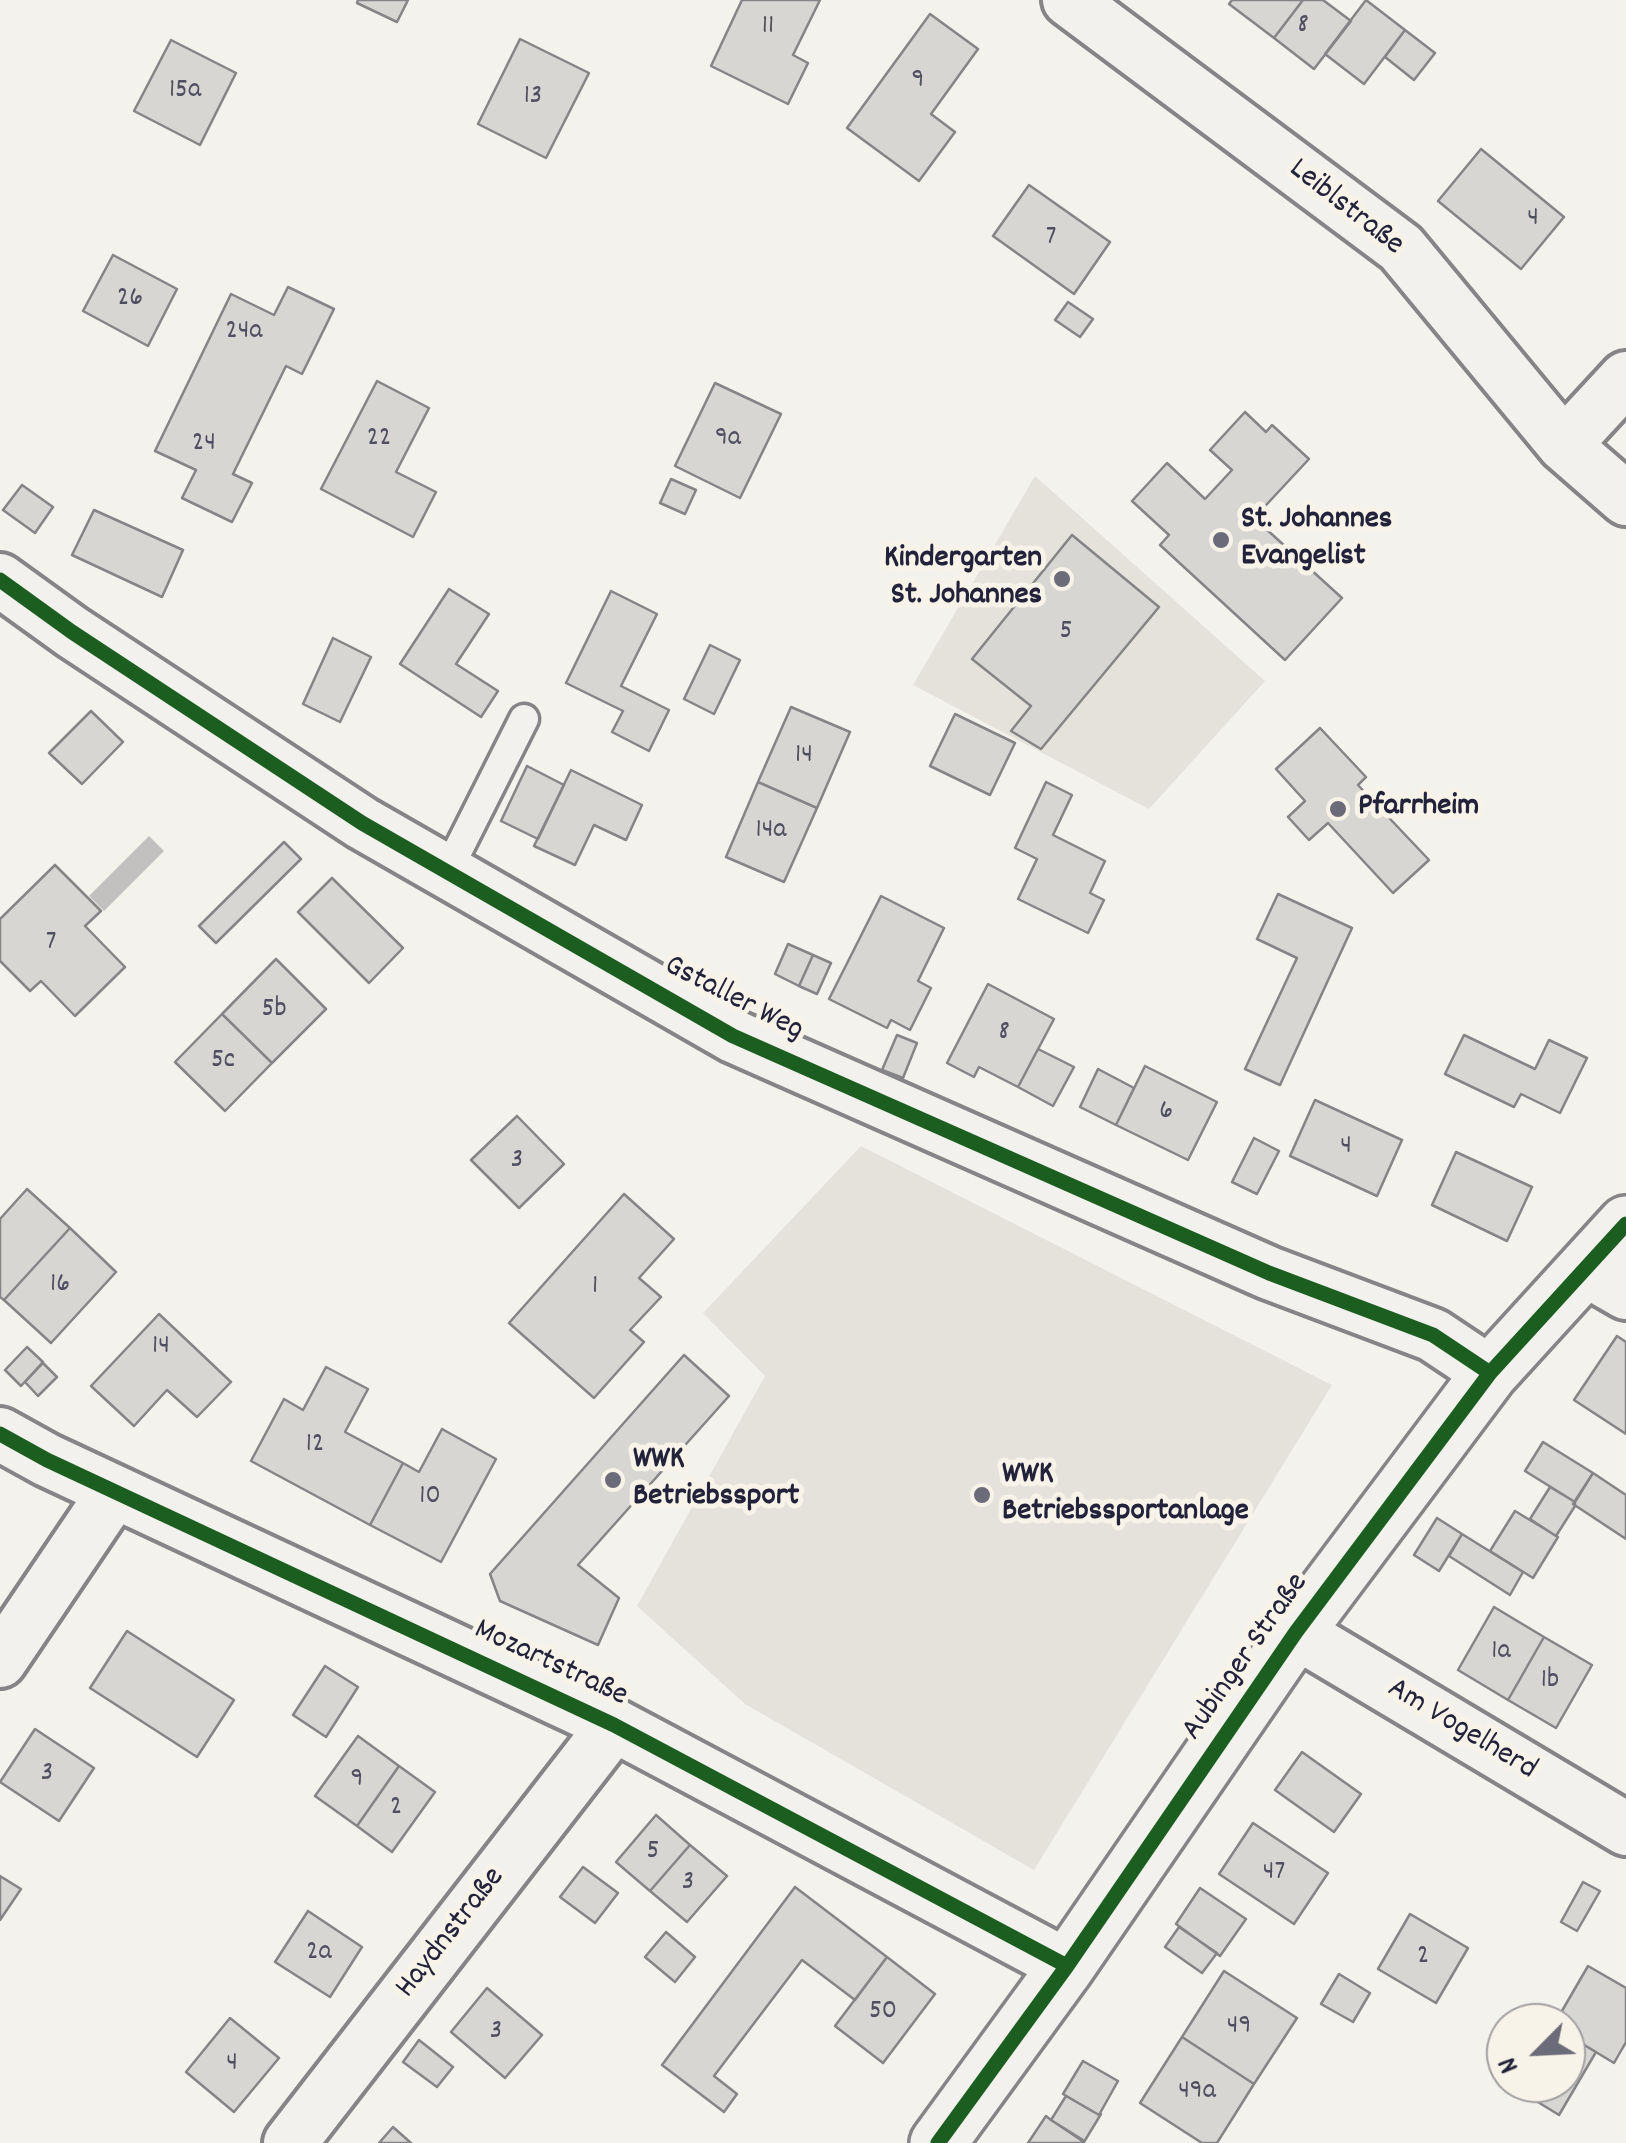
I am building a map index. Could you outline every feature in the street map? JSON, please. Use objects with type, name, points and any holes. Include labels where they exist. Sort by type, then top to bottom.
[{"type":"street","name":"Leiblstraße","points":[[1069,0],[1401,248],[1564,445],[1626,499]]},
{"type":"street","points":[[1564,445],[1626,378]]},
{"type":"street","name":"Gstaller Weg","points":[[0,580],[72,632],[362,823],[734,1036],[1269,1273],[1434,1334],[1490,1373]]},
{"type":"street","name":"Aubinger Straße","points":[[938,2143],[1066,1966],[1296,1632],[1490,1373],[1606,1281],[1626,1224]]},
{"type":"street","name":"Mozartstraße","points":[[0,1434],[114,1492],[614,1725],[1066,1966]]},
{"type":"street","points":[[0,1661],[114,1492]]},
{"type":"street","name":"Am Vogelherd","points":[[1296,1632],[1626,1829]]},
{"type":"street","name":"Haydnstraße","points":[[290,2143],[614,1725]]},
{"type":"lane","points":[[447,872],[524,718]]},
{"type":"shaded area","name":"Kindergarten St. Johannes","points":[[1035,476],[1265,681],[1149,809],[913,685]]},
{"type":"shaded area","points":[[149,836],[164,851],[104,911],[89,896]]},
{"type":"shaded area","name":"WWK Betriebssportanlage","points":[[861,1146],[1332,1385],[1034,1870],[745,1704],[637,1606],[765,1376],[703,1313]]},
{"type":"building","points":[[408,0],[397,22],[357,3]]},
{"type":"building","points":[[742,0],[820,0],[793,55],[808,63],[788,104],[711,66]]},
{"type":"building","points":[[1232,0],[1303,0],[1274,38],[1229,4]]},
{"type":"building","points":[[1303,0],[1323,0],[1351,21],[1314,69],[1274,38]]},
{"type":"building","points":[[1366,0],[1405,30],[1364,84],[1325,54]]},
{"type":"building","points":[[930,14],[978,49],[931,114],[955,132],[919,181],[847,128]]},
{"type":"building","points":[[1405,30],[1435,53],[1414,80],[1385,57]]},
{"type":"building","points":[[520,39],[589,73],[546,158],[478,124]]},
{"type":"building","points":[[171,40],[236,73],[200,145],[134,111]]},
{"type":"building","points":[[1481,149],[1564,217],[1521,269],[1438,201]]},
{"type":"building","points":[[1029,185],[1110,242],[1074,294],[993,236]]},
{"type":"building","points":[[113,255],[177,289],[148,346],[83,311]]},
{"type":"building","points":[[288,287],[334,309],[302,374],[286,366],[233,474],[252,483],[232,522],[182,498],[196,470],[155,451],[231,294],[274,315]]},
{"type":"building","points":[[1068,302],[1093,319],[1080,337],[1055,320]]},
{"type":"building","points":[[377,381],[429,408],[396,472],[436,492],[413,537],[321,489]]},
{"type":"building","points":[[715,383],[781,414],[740,498],[675,466]]},
{"type":"building","name":"St. Johannes Evangelist","points":[[1245,412],[1266,432],[1272,425],[1309,459],[1254,518],[1342,598],[1285,660],[1160,545],[1169,535],[1132,501],[1167,463],[1205,499],[1232,470],[1210,450]]},
{"type":"building","points":[[671,479],[696,490],[685,514],[660,503]]},
{"type":"building","points":[[22,485],[53,507],[35,533],[3,510]]},
{"type":"building","points":[[94,510],[183,550],[162,597],[72,555]]},
{"type":"building","points":[[1072,535],[1159,607],[1041,749],[1011,731],[1031,706],[972,659]]},
{"type":"building","points":[[449,589],[489,614],[456,664],[498,691],[481,717],[400,664]]},
{"type":"building","points":[[611,591],[657,614],[621,686],[669,710],[649,751],[612,732],[623,711],[566,683]]},
{"type":"building","points":[[333,638],[371,657],[340,722],[303,704]]},
{"type":"building","points":[[710,645],[740,660],[714,714],[684,699]]},
{"type":"building","points":[[791,707],[850,732],[817,808],[758,782]]},
{"type":"building","points":[[91,711],[123,742],[82,784],[49,753]]},
{"type":"building","points":[[955,714],[1015,743],[990,795],[930,766]]},
{"type":"building","name":"Pfarrheim","points":[[1320,728],[1366,777],[1358,785],[1429,860],[1393,893],[1328,823],[1309,840],[1288,817],[1305,801],[1276,769]]},
{"type":"building","points":[[527,766],[564,785],[538,839],[501,821]]},
{"type":"building","points":[[571,770],[642,805],[626,840],[594,825],[575,865],[534,846]]},
{"type":"building","points":[[758,782],[817,808],[784,882],[726,857]]},
{"type":"building","points":[[1046,782],[1072,795],[1053,835],[1105,861],[1090,893],[1104,900],[1088,933],[1018,899],[1037,859],[1015,848]]},
{"type":"building","points":[[284,842],[301,859],[216,943],[199,926]]},
{"type":"building","points":[[55,865],[101,911],[85,926],[125,967],[75,1016],[41,981],[30,991],[0,961],[0,919]]},
{"type":"building","points":[[332,878],[403,948],[369,983],[298,912]]},
{"type":"building","points":[[1278,894],[1352,928],[1280,1085],[1245,1069],[1297,958],[1257,939]]},
{"type":"building","points":[[881,896],[944,928],[918,981],[931,988],[910,1030],[891,1020],[887,1028],[829,999]]},
{"type":"building","points":[[788,944],[813,955],[799,986],[775,974]]},
{"type":"building","points":[[813,955],[831,963],[817,994],[799,986]]},
{"type":"building","points":[[276,959],[326,1009],[272,1063],[222,1014]]},
{"type":"building","points":[[988,984],[1054,1019],[1018,1087],[979,1067],[974,1077],[947,1063]]},
{"type":"building","points":[[222,1014],[272,1063],[225,1111],[175,1062]]},
{"type":"building","points":[[897,1035],[917,1043],[903,1078],[882,1070]]},
{"type":"building","points":[[1464,1035],[1535,1069],[1549,1040],[1587,1058],[1560,1113],[1521,1094],[1514,1107],[1445,1074]]},
{"type":"building","points":[[1038,1049],[1074,1067],[1053,1106],[1018,1087]]},
{"type":"building","points":[[1145,1066],[1217,1102],[1188,1160],[1116,1125]]},
{"type":"building","points":[[1098,1069],[1134,1088],[1116,1125],[1080,1107]]},
{"type":"building","points":[[1315,1100],[1402,1140],[1377,1196],[1290,1156]]},
{"type":"building","points":[[517,1116],[564,1164],[519,1208],[471,1160]]},
{"type":"building","points":[[1254,1138],[1279,1151],[1257,1194],[1232,1182]]},
{"type":"building","points":[[1456,1152],[1532,1187],[1507,1241],[1432,1205]]},
{"type":"building","points":[[27,1189],[70,1228],[4,1300],[0,1297],[0,1219]]},
{"type":"building","points":[[624,1194],[674,1239],[639,1278],[661,1297],[630,1330],[644,1342],[594,1398],[509,1323]]},
{"type":"building","points":[[70,1228],[116,1272],[51,1343],[4,1300]]},
{"type":"building","points":[[159,1314],[231,1382],[197,1417],[167,1390],[134,1426],[91,1386]]},
{"type":"building","points":[[1617,1336],[1626,1342],[1626,1434],[1574,1400]]},
{"type":"building","points":[[27,1347],[43,1362],[21,1386],[5,1370]]},
{"type":"building","name":"WWK Betriebssport","points":[[684,1355],[729,1396],[578,1565],[619,1598],[598,1645],[500,1601],[490,1574]]},
{"type":"building","points":[[43,1363],[57,1377],[38,1396],[25,1382]]},
{"type":"building","points":[[326,1367],[368,1389],[345,1432],[403,1463],[370,1525],[251,1461],[284,1399],[303,1410]]},
{"type":"building","points":[[442,1429],[496,1459],[441,1562],[370,1525],[403,1463],[419,1472]]},
{"type":"building","points":[[1543,1442],[1593,1473],[1575,1502],[1525,1471]]},
{"type":"building","points":[[1593,1473],[1626,1495],[1626,1539],[1573,1504]]},
{"type":"building","points":[[1550,1487],[1575,1502],[1556,1536],[1530,1519]]},
{"type":"building","points":[[1515,1511],[1558,1537],[1533,1578],[1490,1551]]},
{"type":"building","points":[[1437,1518],[1462,1534],[1439,1571],[1414,1555]]},
{"type":"building","points":[[1462,1534],[1523,1572],[1510,1595],[1449,1556]]},
{"type":"building","points":[[1494,1607],[1544,1637],[1508,1700],[1458,1670]]},
{"type":"building","points":[[127,1631],[234,1700],[197,1757],[90,1688]]},
{"type":"building","points":[[1544,1637],[1592,1665],[1556,1728],[1508,1700]]},
{"type":"building","points":[[325,1666],[358,1687],[326,1737],[293,1715]]},
{"type":"building","points":[[35,1729],[94,1768],[59,1821],[0,1782]]},
{"type":"building","points":[[358,1736],[399,1766],[357,1826],[315,1796]]},
{"type":"building","points":[[1302,1752],[1361,1794],[1334,1832],[1275,1790]]},
{"type":"building","points":[[399,1766],[435,1792],[392,1852],[357,1826]]},
{"type":"building","points":[[656,1815],[690,1845],[650,1891],[616,1862]]},
{"type":"building","points":[[1253,1823],[1328,1873],[1294,1924],[1219,1874]]},
{"type":"building","points":[[690,1845],[727,1876],[687,1922],[650,1891]]},
{"type":"building","points":[[583,1867],[618,1893],[595,1923],[560,1897]]},
{"type":"building","points":[[0,1876],[21,1889],[0,1920]]},
{"type":"building","points":[[1583,1882],[1600,1891],[1577,1931],[1561,1922]]},
{"type":"building","points":[[795,1887],[887,1957],[855,2000],[802,1960],[714,2076],[737,2094],[724,2112],[662,2065]]},
{"type":"building","points":[[1200,1888],[1246,1919],[1220,1956],[1176,1924]]},
{"type":"building","points":[[308,1911],[362,1947],[330,1997],[275,1962]]},
{"type":"building","points":[[1410,1914],[1468,1948],[1436,2003],[1378,1969]]},
{"type":"building","points":[[1179,1927],[1217,1953],[1202,1973],[1165,1947]]},
{"type":"building","points":[[666,1932],[695,1957],[675,1982],[645,1957]]},
{"type":"building","points":[[887,1957],[935,1994],[883,2063],[835,2026]]},
{"type":"building","points":[[1588,1966],[1626,1988],[1626,2042],[1614,2063],[1586,2046],[1586,2003],[1567,2003]]},
{"type":"building","points":[[1224,1971],[1297,2018],[1254,2084],[1182,2037]]},
{"type":"building","points":[[1339,1974],[1370,1993],[1353,2022],[1321,2004]]},
{"type":"building","points":[[487,1988],[542,2035],[505,2078],[451,2032]]},
{"type":"building","points":[[230,2018],[279,2058],[234,2112],[186,2072]]},
{"type":"building","points":[[1182,2037],[1254,2084],[1217,2143],[1202,2143],[1140,2103]]},
{"type":"building","points":[[419,2040],[453,2067],[437,2087],[403,2062]]},
{"type":"building","points":[[1586,2046],[1596,2052],[1586,2069]]},
{"type":"building","points":[[1083,2061],[1118,2081],[1099,2115],[1063,2094]]},
{"type":"building","points":[[1066,2096],[1101,2114],[1084,2142],[1051,2120]]},
{"type":"building","points":[[1540,2103],[1566,2103],[1559,2115]]},
{"type":"building","points":[[1046,2116],[1083,2140],[1081,2143],[1028,2143]]},
{"type":"building","points":[[393,2127],[411,2143],[379,2143]]},
{"type":"cycle path","points":[[0,580],[72,632],[362,823],[733,1036],[1269,1273],[1433,1335],[1490,1373]]},
{"type":"cycle path","points":[[938,2143],[1067,1966],[1296,1632],[1490,1373],[1626,1224]]},
{"type":"cycle path","points":[[0,1434],[47,1460],[614,1725],[1067,1966]]},
{"type":"place","name":"St. Johannes Evangelist","points":[[1221,540]]},
{"type":"place","name":"Kindergarten St. Johannes","points":[[1062,579]]},
{"type":"place","name":"Pfarrheim","points":[[1338,809]]},
{"type":"place","name":"WWK Betriebssport","points":[[613,1480]]},
{"type":"place","name":"WWK Betriebssportanlage","points":[[982,1495]]}]
